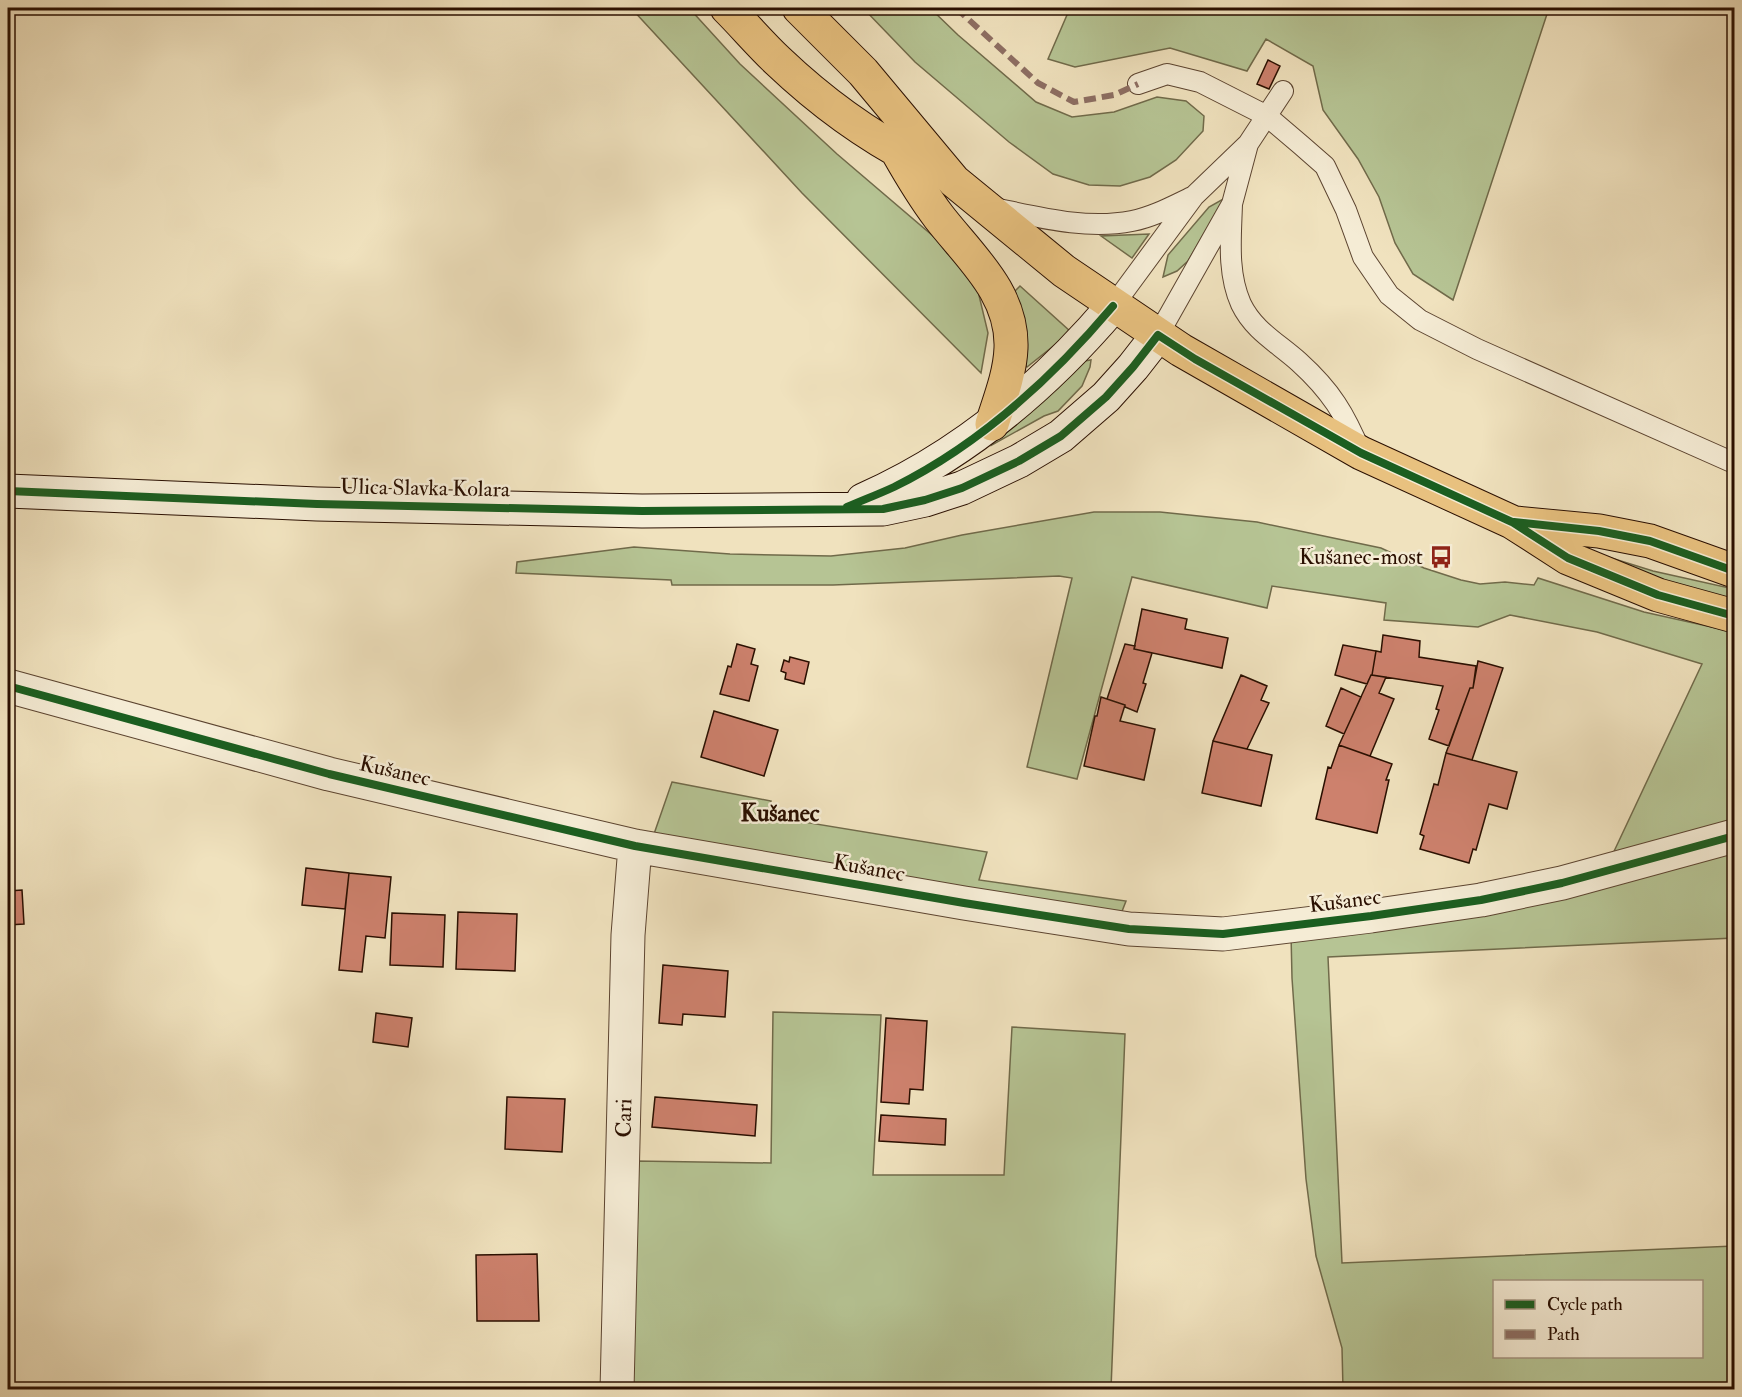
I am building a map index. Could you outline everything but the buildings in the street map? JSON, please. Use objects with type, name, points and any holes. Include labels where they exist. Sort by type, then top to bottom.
[{"type":"main road","points":[[727,8],[777,60],[816,96],[897,151],[954,181]]},
{"type":"main road","points":[[799,8],[863,72],[954,181],[1064,271],[1113,306],[1195,359],[1361,453],[1512,522],[1568,558],[1658,595],[1734,615]]},
{"type":"main road","points":[[897,151],[933,210],[995,286],[1007,316],[1011,347],[1004,388],[992,424]]},
{"type":"main road","points":[[1512,522],[1599,531],[1650,541],[1734,571]]},
{"type":"street","name":"Ulica Slavka Kolara","points":[[842,509],[895,486],[939,461],[992,424],[1037,386],[1113,306]]},
{"type":"street","name":"Ulica Slavka Kolara","points":[[8,491],[317,504],[618,511],[883,509],[925,500],[962,488],[1019,461],[1061,436],[1106,397],[1158,334]]},
{"type":"street","name":"Kušanec","points":[[8,687],[329,774],[635,846],[1129,929],[1223,934],[1481,900],[1562,883],[1734,836]]},
{"type":"street","name":"Cari","points":[[617,1389],[628,935],[635,846]]},
{"type":"lane","points":[[1138,84],[1167,74],[1200,82],[1267,117],[1325,166],[1346,210],[1363,257],[1389,295],[1420,320],[1477,349],[1734,463]]},
{"type":"lane","points":[[1113,306],[1194,196],[1248,144],[1283,91]]},
{"type":"lane","points":[[1248,144],[1232,204],[1231,259],[1241,305],[1263,335],[1299,362],[1325,388],[1347,419],[1361,453]]},
{"type":"lane","points":[[982,205],[1040,218],[1110,224],[1152,216],[1194,196]]},
{"type":"lane","points":[[1158,334],[1232,204]]},
{"type":"green space","points":[[631,8],[689,8],[740,64],[837,154],[960,259],[977,287],[988,333],[981,373],[802,193]]},
{"type":"green space","points":[[863,8],[930,8],[1036,102],[1072,117],[1114,112],[1157,97],[1186,101],[1204,116],[1203,131],[1176,160],[1150,177],[1120,186],[1089,185],[1053,174],[1009,142],[915,62]]},
{"type":"green space","points":[[1070,8],[1549,8],[1453,300],[1413,274],[1395,243],[1379,197],[1358,159],[1323,110],[1313,66],[1266,39],[1247,71],[1170,48],[1075,67],[1048,59]]},
{"type":"green space","points":[[1225,198],[1188,261],[1177,271],[1163,277],[1168,255],[1209,207]]},
{"type":"green space","points":[[1149,234],[1132,258],[1101,236]]},
{"type":"green space","points":[[1020,286],[1071,332],[1027,367],[1021,361],[1011,295]]},
{"type":"green space","points":[[1091,360],[1082,386],[1058,411],[1044,416],[992,445],[998,433],[1084,361]]},
{"type":"green space","points":[[1094,512],[1160,512],[1257,522],[1381,548],[1424,568],[1461,580],[1480,584],[1505,582],[1534,585],[1538,578],[1644,612],[1734,632],[1734,826],[1609,862],[1702,664],[1597,632],[1510,615],[1478,627],[1384,620],[1386,603],[1272,586],[1267,608],[1132,577],[1077,779],[1027,767],[1072,578],[1059,576],[833,585],[672,585],[671,580],[516,573],[517,562],[634,547],[730,554],[831,556],[905,548],[962,535]]},
{"type":"green space","points":[[1592,552],[1653,571],[1734,589],[1734,602],[1676,585]]},
{"type":"green space","points":[[672,782],[771,801],[767,816],[987,852],[979,880],[1126,901],[1121,914],[654,834]]},
{"type":"green space","points":[[1734,850],[1734,938],[1328,957],[1342,1263],[1734,1246],[1734,1389],[1343,1389],[1342,1348],[1316,1256],[1306,1179],[1291,934]]},
{"type":"green space","points":[[773,1012],[881,1015],[873,1175],[1004,1175],[1012,1027],[1125,1034],[1111,1389],[629,1390],[636,1161],[771,1163]]},
{"type":"marked path","points":[[956,8],[1038,83],[1074,102],[1114,95],[1138,84]]},
{"type":"cycle path","points":[[847,507],[894,487],[925,470],[985,430],[1040,383],[1113,306]]},
{"type":"cycle path","points":[[8,491],[317,504],[642,511],[883,509],[925,500],[962,488],[1019,461],[1061,436],[1106,397],[1158,335],[1195,359],[1361,453],[1512,522],[1568,558],[1658,595],[1734,616]]},
{"type":"cycle path","points":[[1514,522],[1599,531],[1650,541],[1734,571]]},
{"type":"cycle path","points":[[8,686],[329,774],[635,846],[1129,929],[1223,934],[1481,900],[1562,883],[1734,836]]},
{"type":"place","name":"Kušanec-most","points":[[1441,557]]},
{"type":"district","name":"Kušanec","points":[[780,813]]}]
